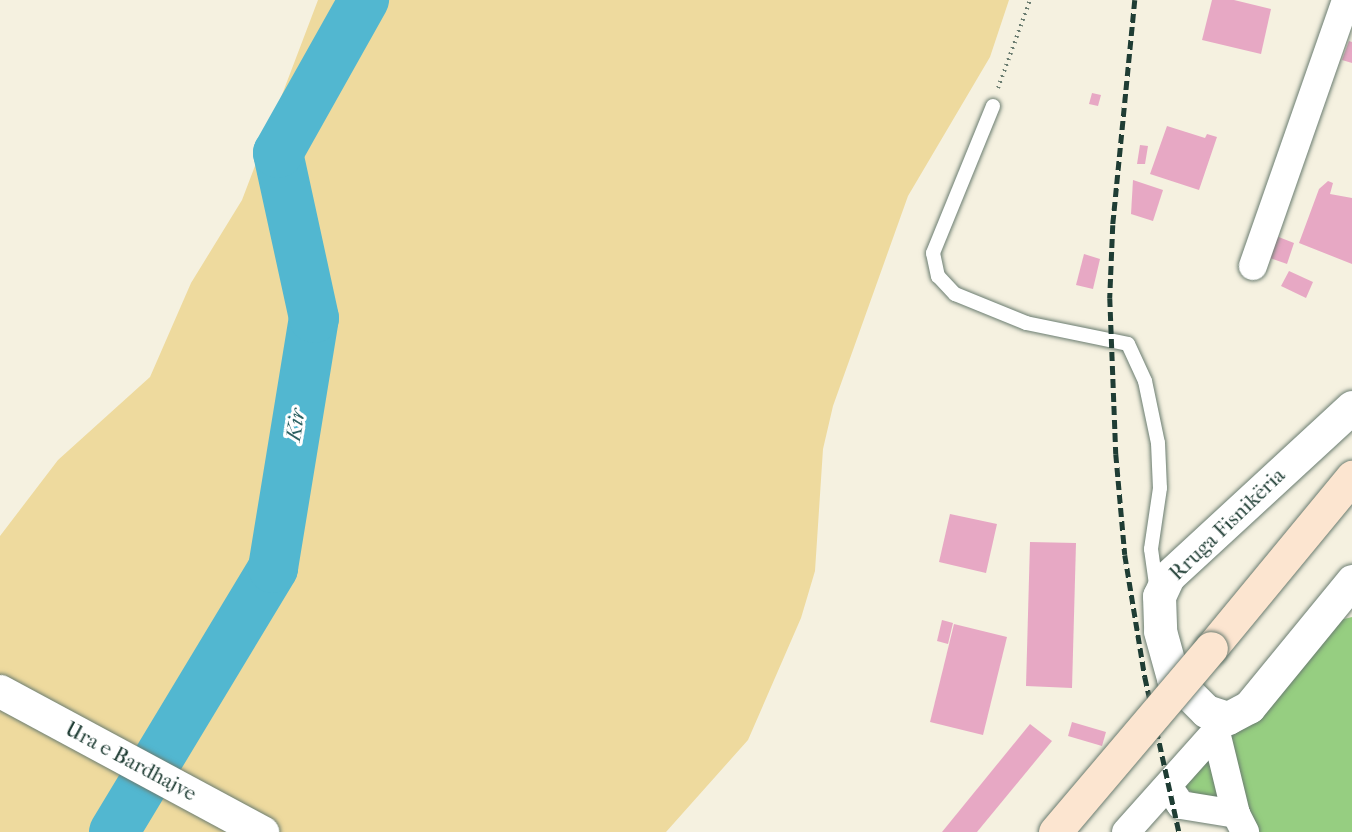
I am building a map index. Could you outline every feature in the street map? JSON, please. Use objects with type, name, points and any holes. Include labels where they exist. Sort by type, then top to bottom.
[{"type":"main road","points":[[1055,832],[1352,477]]},
{"type":"street","points":[[1253,266],[1346,0]]},
{"type":"street","name":"Rruga Fisnikëria","points":[[1222,725],[1173,678],[1160,631],[1160,596],[1168,577],[1352,407]]},
{"type":"street","points":[[1126,832],[1222,725],[1250,707],[1349,591]]},
{"type":"street","name":"Ura e Bardhajve","points":[[0,691],[262,832]]},
{"type":"street","points":[[1168,786],[1181,806],[1240,823],[1222,725]]},
{"type":"lane","points":[[993,105],[933,253],[938,276],[955,294],[1026,323],[1128,344],[1145,381],[1158,442],[1160,488],[1151,549],[1160,596]]},
{"type":"path","points":[[993,105],[1030,0]]},
{"type":"green space","points":[[1352,617],[1352,832],[1241,832],[1180,783],[1336,621]]},
{"type":"sand","points":[[318,0],[1009,0],[990,57],[908,196],[833,406],[823,449],[815,571],[801,618],[748,740],[666,832],[0,832],[0,536],[58,460],[150,377],[191,283],[242,200]]},
{"type":"building","points":[[1212,0],[1234,0],[1271,9],[1261,54],[1202,40]]},
{"type":"building","points":[[1349,41],[1352,42],[1352,63],[1342,60]]},
{"type":"building","points":[[1092,93],[1101,95],[1098,106],[1089,104]]},
{"type":"building","points":[[1167,126],[1205,138],[1207,134],[1217,137],[1199,190],[1150,174]]},
{"type":"building","points":[[1140,145],[1148,146],[1145,164],[1137,164]]},
{"type":"building","points":[[1133,180],[1163,190],[1153,221],[1131,214]]},
{"type":"building","points":[[1328,181],[1333,183],[1330,194],[1352,198],[1352,264],[1299,243],[1319,189]]},
{"type":"building","points":[[1271,234],[1294,243],[1287,264],[1264,256]]},
{"type":"building","points":[[1084,254],[1100,259],[1093,289],[1076,285]]},
{"type":"building","points":[[1289,271],[1313,282],[1306,298],[1281,286]]},
{"type":"building","points":[[950,514],[997,524],[986,573],[939,562]]},
{"type":"building","points":[[1030,542],[1076,543],[1072,688],[1026,686]]},
{"type":"building","points":[[942,620],[953,623],[948,644],[937,641]]},
{"type":"building","points":[[954,624],[1007,637],[983,735],[930,722]]},
{"type":"building","points":[[1072,722],[1106,732],[1102,746],[1068,736]]},
{"type":"building","points":[[1030,724],[1052,741],[977,832],[942,832]]},
{"type":"waterway","name":"Kir","points":[[114,832],[273,568],[314,318],[278,153],[364,0]]},
{"type":"railway","points":[[1135,0],[1113,225],[1110,298],[1116,454],[1125,555],[1145,677],[1179,832]]}]
